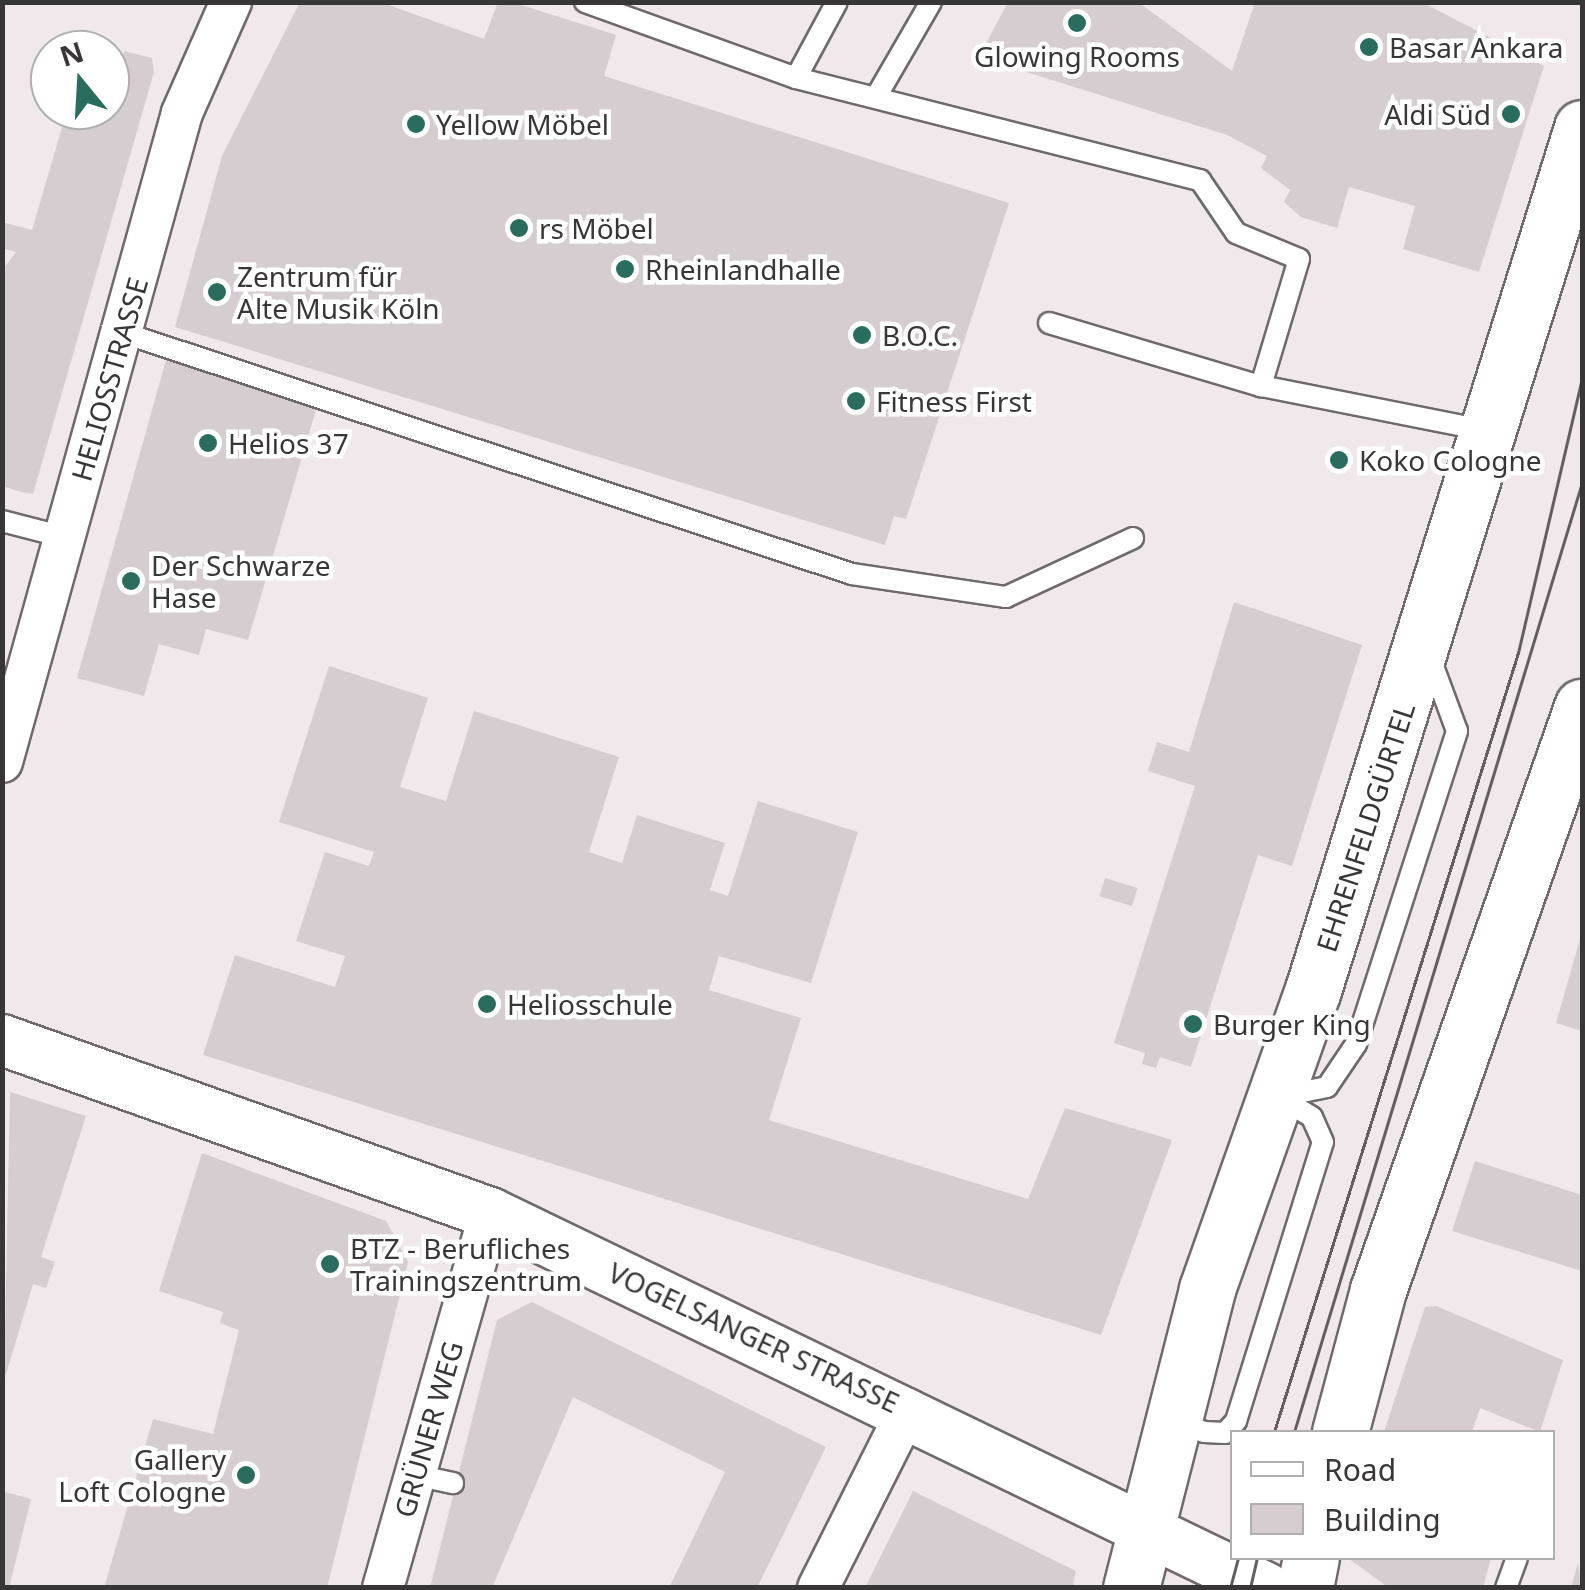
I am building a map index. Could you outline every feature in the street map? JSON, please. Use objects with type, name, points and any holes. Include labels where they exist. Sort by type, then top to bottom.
[{"type":"main road","name":"EHRENFELDGÜRTEL","points":[[1131,1588],[1143,1524],[1218,1256],[1278,1097],[1424,642],[1582,128]]},
{"type":"main road","points":[[1341,1430],[1378,1290],[1582,707]]},
{"type":"main road","points":[[1306,1588],[1311,1560]]},
{"type":"street","name":"HELIOSSTRASSE","points":[[2,762],[124,333],[182,112],[231,2]]},
{"type":"street","name":"VOGELSANGER STRASSE","points":[[2,1040],[490,1212],[908,1408],[1266,1588]]},
{"type":"street","name":"GRÜNER WEG","points":[[383,1588],[434,1479],[490,1212]]},
{"type":"street","points":[[818,1588],[908,1408]]},
{"type":"lane","points":[[585,2],[796,78],[1200,180],[1236,234],[1299,258],[1261,386]]},
{"type":"lane","points":[[796,78],[837,2]]},
{"type":"lane","points":[[876,97],[931,2]]},
{"type":"lane","points":[[1049,323],[1261,386],[1433,416],[1493,420]]},
{"type":"lane","points":[[124,333],[852,574],[1006,597],[1133,538]]},
{"type":"lane","points":[[2,521],[64,538]]},
{"type":"lane","points":[[1506,1588],[1516,1560]]},
{"type":"building","name":"Rheinlandhalle","points":[[300,2],[380,2],[484,39],[498,2],[512,2],[616,35],[604,76],[1009,203],[906,519],[894,516],[885,545],[175,327],[222,156]]},
{"type":"building","points":[[1008,2],[1138,2],[1232,71],[1255,2],[1422,2],[1544,66],[1479,272],[1403,249],[1415,206],[1349,187],[1337,228],[1301,217],[1284,202],[1290,190],[1261,168],[1267,156],[1227,135],[979,57]]},
{"type":"building","points":[[130,52],[152,58],[154,72],[33,494],[2,486],[2,271],[16,252],[2,248],[2,222],[32,230],[61,130],[130,130]]},
{"type":"building","points":[[166,360],[318,403],[248,640],[206,629],[199,655],[159,644],[144,696],[77,678]]},
{"type":"building","points":[[1234,602],[1362,645],[1292,866],[1258,855],[1191,1067],[1160,1057],[1156,1068],[1142,1064],[1145,1053],[1114,1043],[1195,786],[1148,771],[1157,742],[1189,752]]},
{"type":"building","name":"Heliosschule","points":[[329,666],[428,698],[400,787],[446,801],[474,711],[619,757],[589,852],[622,863],[637,815],[725,843],[710,890],[728,896],[758,801],[858,832],[811,983],[719,956],[709,990],[801,1018],[769,1120],[1028,1199],[1065,1108],[1172,1140],[1101,1335],[203,1055],[235,955],[335,987],[345,956],[296,941],[325,852],[369,866],[374,852],[279,822]]},
{"type":"building","points":[[1105,878],[1138,888],[1132,906],[1099,896]]},
{"type":"building","points":[[1582,932],[1582,1031],[1556,1023]]},
{"type":"building","points":[[10,1092],[86,1116],[41,1257],[55,1262],[46,1288],[33,1284],[4,1381]]},
{"type":"building","points":[[202,1153],[386,1221],[408,1262],[327,1588],[104,1588],[153,1419],[213,1434],[239,1330],[220,1323],[223,1312],[159,1291]]},
{"type":"building","points":[[1475,1161],[1582,1195],[1582,1271],[1452,1231]]},
{"type":"building","points":[[532,1302],[826,1447],[757,1588],[669,1588],[725,1472],[573,1397],[492,1588],[430,1588],[497,1320]]},
{"type":"building","points":[[1436,1306],[1563,1360],[1541,1430],[1480,1408],[1473,1430],[1385,1430],[1425,1307]]},
{"type":"building","points":[[2,1491],[31,1499],[9,1588],[2,1588]]},
{"type":"building","points":[[913,1491],[1076,1571],[1072,1588],[865,1588]]},
{"type":"building","points":[[1351,1560],[1490,1560],[1483,1588],[1389,1588]]},
{"type":"building","points":[[1578,1563],[1582,1588],[1571,1588]]},
{"type":"tram line","points":[[1275,1430],[1518,653],[1582,379]]},
{"type":"tram line","points":[[1295,1430],[1582,482]]},
{"type":"tram line","points":[[1230,1588],[1237,1560]]},
{"type":"tram line","points":[[1250,1588],[1257,1560]]},
{"type":"place","name":"Glowing Rooms","points":[[1077,23]]},
{"type":"place","name":"Basar Ankara","points":[[1369,47]]},
{"type":"place","name":"Aldi Süd","points":[[1511,114]]},
{"type":"place","name":"Yellow Möbel","points":[[416,124]]},
{"type":"place","name":"rs Möbel","points":[[519,228]]},
{"type":"place","name":"Rheinlandhalle","points":[[625,269]]},
{"type":"place","name":"Zentrum für Alte Musik Köln","points":[[217,292]]},
{"type":"place","name":"B.O.C.","points":[[862,335]]},
{"type":"place","name":"Fitness First","points":[[856,401]]},
{"type":"place","name":"Helios 37","points":[[208,443]]},
{"type":"place","name":"Koko Cologne","points":[[1339,460]]},
{"type":"place","name":"Der Schwarze Hase","points":[[131,581]]},
{"type":"place","name":"Heliosschule","points":[[487,1004]]},
{"type":"place","name":"Burger King","points":[[1193,1024]]},
{"type":"place","name":"BTZ - Berufliches Trainingszentrum","points":[[330,1264]]},
{"type":"place","name":"Gallery Loft Cologne","points":[[246,1475]]}]
